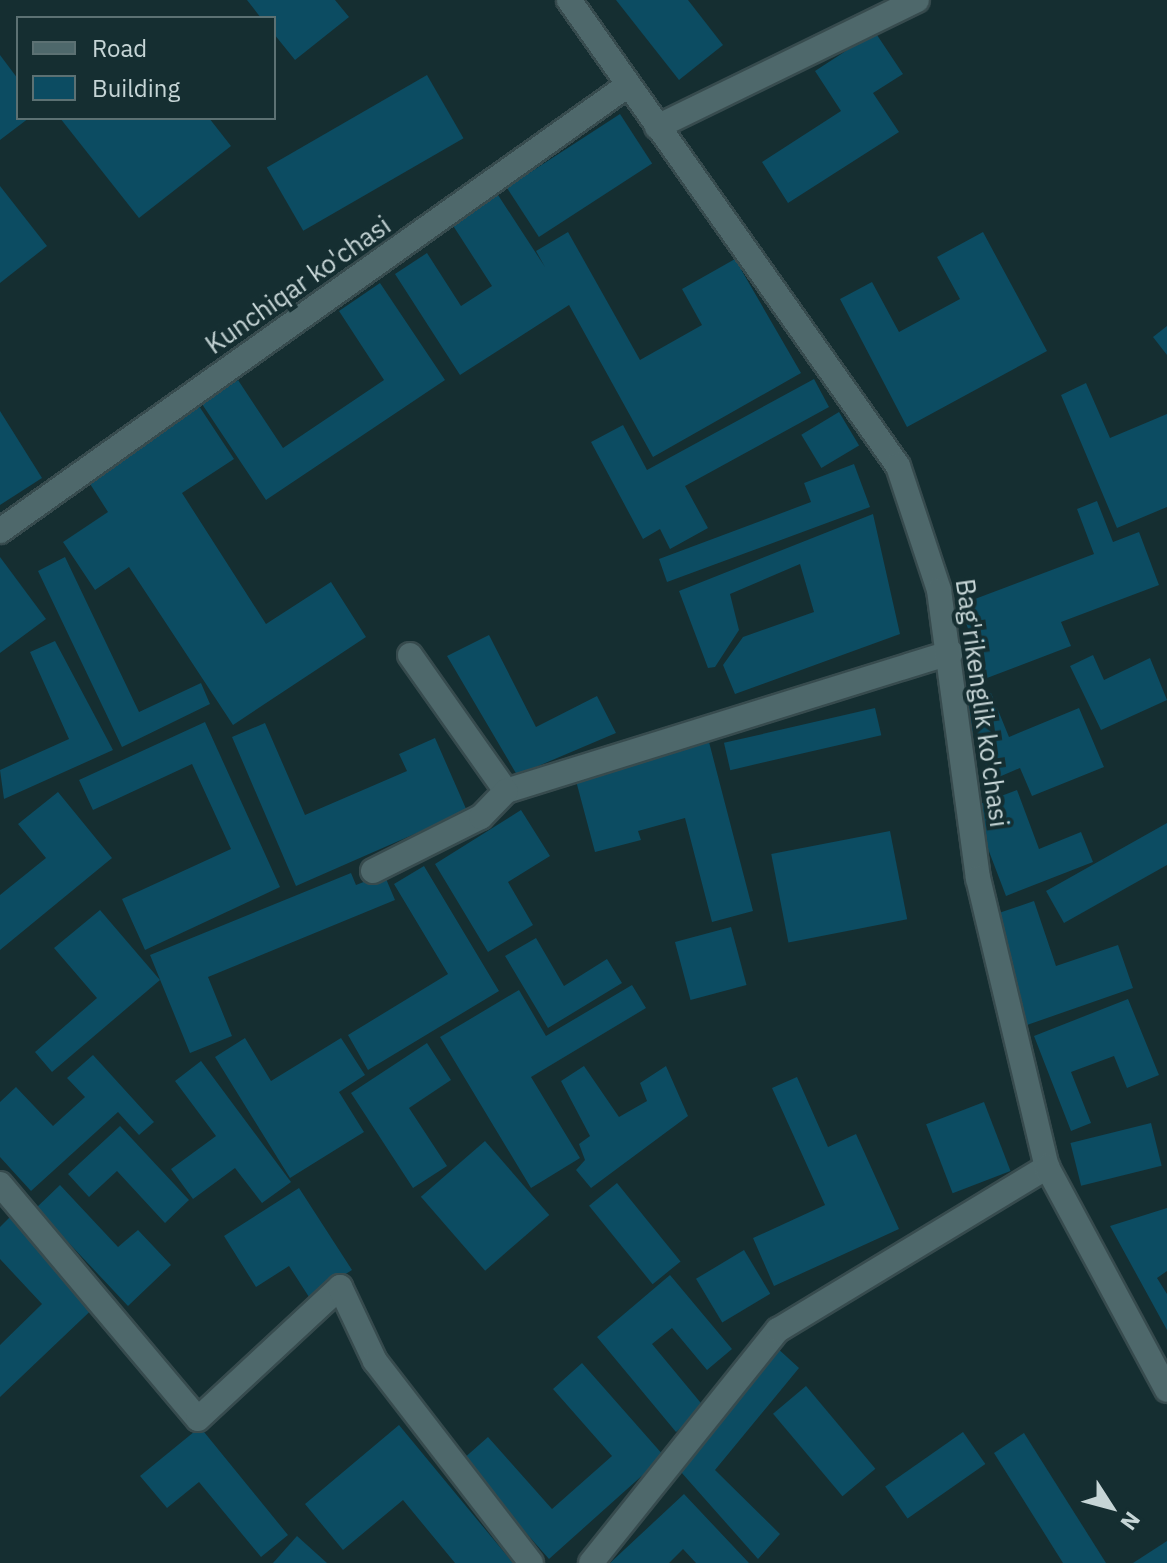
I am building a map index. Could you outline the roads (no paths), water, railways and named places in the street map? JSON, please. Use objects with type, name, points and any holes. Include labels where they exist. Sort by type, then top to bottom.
[{"type":"street","name":"Bag'rikenglik ko'chasi","points":[[569,0],[898,466],[939,590],[951,652],[978,878],[1047,1167],[1167,1390]]},
{"type":"street","points":[[657,127],[917,0]]},
{"type":"street","name":"Kunchiqar ko'chasi","points":[[0,531],[628,85]]},
{"type":"street","points":[[373,871],[481,817],[506,791],[951,652]]},
{"type":"street","points":[[410,655],[506,791]]},
{"type":"street","points":[[591,1563],[778,1330],[1047,1167]]},
{"type":"street","points":[[0,1184],[198,1419],[340,1287],[375,1361],[531,1563]]}]
